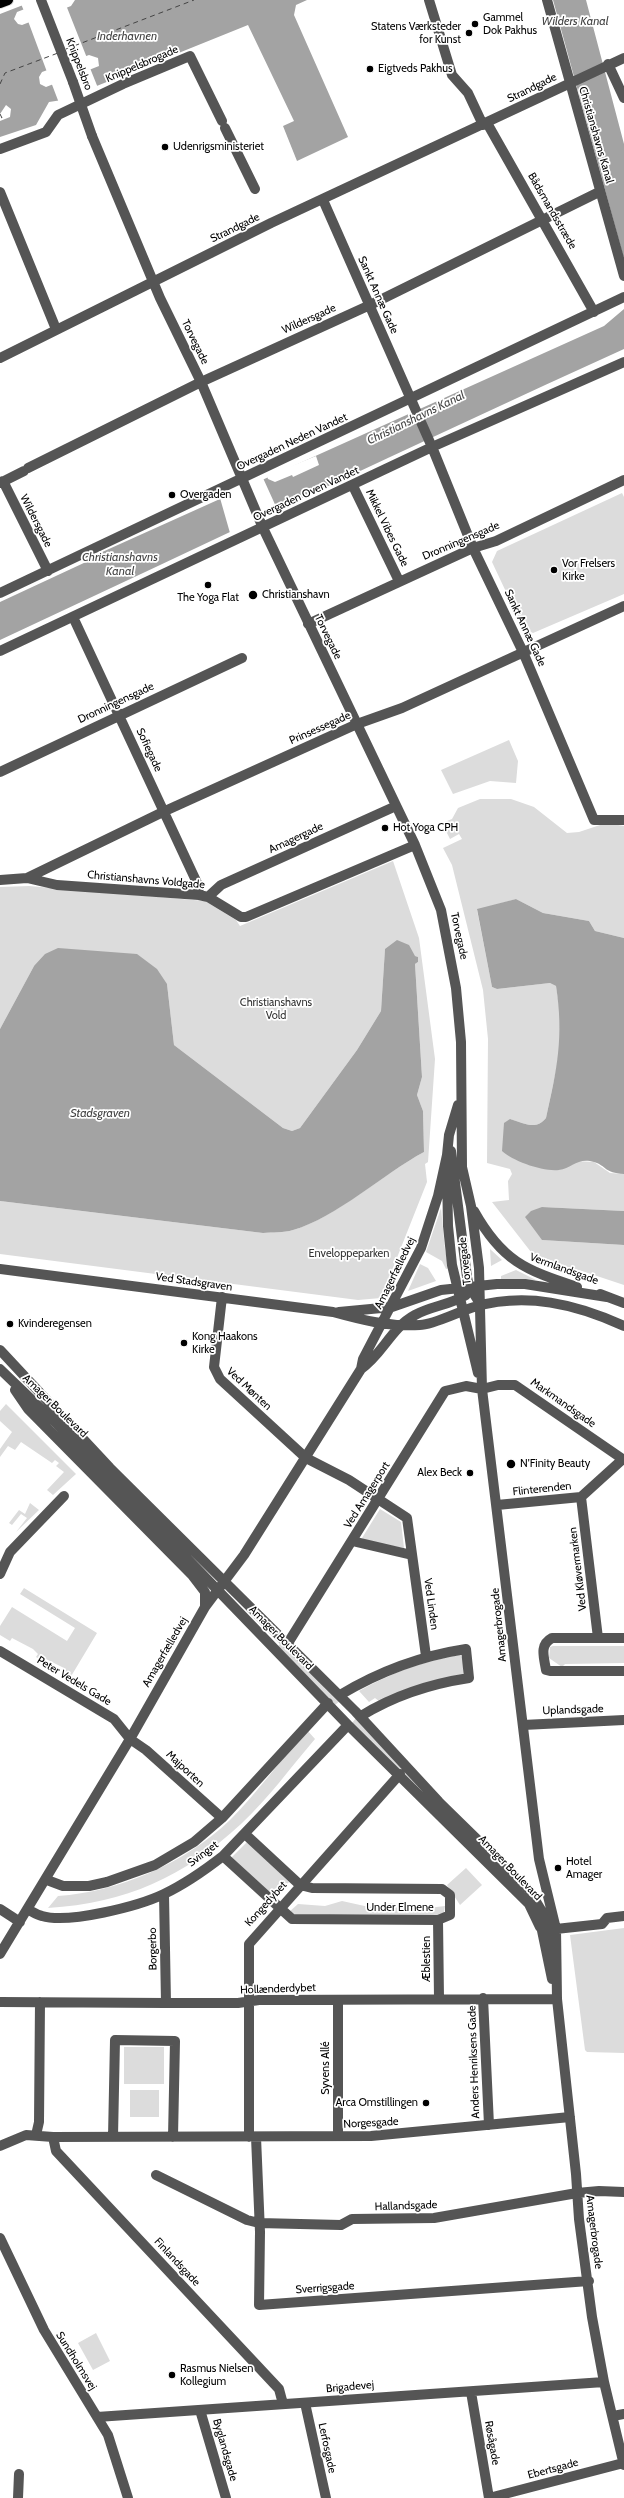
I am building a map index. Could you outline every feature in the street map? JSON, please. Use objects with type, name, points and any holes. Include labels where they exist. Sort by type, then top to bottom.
[{"type":"main road","points":[[0,2],[8,0]]},
{"type":"street","name":"Knippelsbro","points":[[42,0],[92,136]]},
{"type":"street","points":[[429,0],[452,75],[468,93],[485,124]]},
{"type":"street","name":"Christianshavns Kanal","points":[[547,0],[599,192],[624,276]]},
{"type":"street","name":"Knippelsbrogade","points":[[0,149],[46,132],[58,115],[124,84],[190,56],[255,190]]},
{"type":"street","points":[[624,58],[608,64],[624,98]]},
{"type":"street","name":"Strandgade","points":[[0,358],[56,329],[608,64]]},
{"type":"street","name":"Bådsmandsstræde","points":[[485,124],[543,219],[594,312]]},
{"type":"street","name":"Torvegade","points":[[92,136],[154,282],[201,382],[262,525],[308,624],[415,845],[441,910],[456,988],[462,1042],[461,1096],[463,1175],[471,1206],[477,1289]]},
{"type":"street","points":[[0,192],[56,329]]},
{"type":"street","name":"Wildersgade","points":[[48,571],[2,482],[201,382],[370,305],[599,192]]},
{"type":"street","name":"Sankt Annæ Gade","points":[[323,200],[432,447],[473,548],[524,652],[594,820],[624,820]]},
{"type":"street","points":[[594,312],[624,297]]},
{"type":"street","name":"Overgaden Neden Vandet","points":[[0,593],[244,480],[594,312]]},
{"type":"street","name":"Overgaden Oven Vandet","points":[[0,651],[262,525],[353,486],[432,447],[624,362]]},
{"type":"street","name":"Dronningensgade","points":[[308,624],[473,548],[496,541],[624,480]]},
{"type":"street","name":"Mikkel Vibes Gade","points":[[353,486],[399,581]]},
{"type":"street","name":"Prinsessegade","points":[[27,878],[165,811],[357,724],[402,708],[624,606]]},
{"type":"street","name":"Sofiegade","points":[[73,617],[204,896]]},
{"type":"street","name":"Dronningensgade","points":[[0,772],[242,658]]},
{"type":"street","name":"Amagergade","points":[[204,896],[221,885],[396,806]]},
{"type":"street","name":"Christianshavns Voldgade","points":[[0,880],[27,878],[57,885],[204,896],[241,917],[246,917],[415,845]]},
{"type":"street","name":"Torvegade","points":[[449,1135],[461,1096]]},
{"type":"street","points":[[449,1135],[481,1305]]},
{"type":"street","name":"Amagerfælledvej","points":[[0,1954],[130,1739],[205,1607],[244,1555],[361,1369],[363,1359],[383,1324],[421,1248],[447,1156],[449,1135]]},
{"type":"street","name":"Torvegade","points":[[447,1156],[448,1226],[452,1265],[464,1310]]},
{"type":"street","name":"Vermlandsgade","points":[[471,1206],[485,1231],[518,1264],[540,1275],[607,1296],[624,1303]]},
{"type":"street","name":"Ved Stadsgraven","points":[[0,1269],[333,1312],[383,1324],[422,1325],[464,1310]]},
{"type":"street","name":"Vermlandsgade","points":[[333,1312],[392,1306],[441,1290],[458,1287],[477,1289],[525,1284],[607,1296]]},
{"type":"street","points":[[464,1310],[477,1289]]},
{"type":"street","name":"Amagerfælledvej","points":[[361,1369],[370,1363],[400,1325],[415,1315],[461,1298],[477,1289]]},
{"type":"street","name":"Ved Mønten","points":[[222,1297],[215,1373],[306,1458]]},
{"type":"street","points":[[464,1310],[481,1305],[517,1299],[542,1300],[565,1304],[605,1317],[624,1326]]},
{"type":"street","name":"Amagerbrogade","points":[[481,1305],[482,1389]]},
{"type":"street","name":"Amagerbrogade","points":[[464,1310],[467,1329],[482,1389],[539,1859],[540,1927],[557,1999]]},
{"type":"street","name":"Amager Boulevard","points":[[0,1350],[221,1586],[348,1725],[400,1774],[529,1904],[540,1927]]},
{"type":"street","points":[[2,1371],[28,1409],[198,1581],[205,1592],[205,1607]]},
{"type":"street","name":"Amager Boulevard","points":[[2,1371],[221,1586],[288,1643],[361,1716],[439,1802],[529,1890],[539,1904]]},
{"type":"street","name":"Markmandsgade","points":[[482,1389],[498,1385],[514,1385],[623,1459]]},
{"type":"street","name":"Ved Amagerport","points":[[288,1643],[378,1501],[445,1391],[466,1386],[482,1389]]},
{"type":"street","name":"Ved Linden","points":[[306,1458],[349,1480],[378,1501],[406,1518],[426,1656]]},
{"type":"street","name":"Flinterenden","points":[[497,1505],[582,1497],[623,1459]]},
{"type":"street","points":[[0,1574],[10,1552],[64,1496]]},
{"type":"street","name":"Ved Kløvermarken","points":[[582,1497],[598,1638]]},
{"type":"street","points":[[352,1541],[412,1555]]},
{"type":"street","points":[[624,1638],[552,1638],[545,1642],[543,1648],[546,1670],[624,1671]]},
{"type":"street","points":[[340,1695],[382,1672],[426,1656],[466,1649],[469,1678],[416,1689],[381,1704],[361,1716]]},
{"type":"street","name":"Peter Vedels Gade","points":[[0,1651],[114,1719],[130,1739]]},
{"type":"street","name":"Svinget","points":[[46,1880],[63,1886],[89,1886],[133,1874],[155,1865],[194,1842],[222,1818],[328,1703]]},
{"type":"street","name":"Uplandsgade","points":[[523,1725],[624,1720]]},
{"type":"street","name":"Svinget","points":[[28,1910],[48,1918],[85,1916],[121,1909],[164,1894],[202,1872],[223,1856],[348,1725]]},
{"type":"street","name":"Majporten","points":[[130,1739],[146,1750],[222,1818]]},
{"type":"street","name":"Kongedybet","points":[[259,2223],[252,2137],[248,2001],[249,1944],[278,1908],[400,1774]]},
{"type":"street","points":[[245,1834],[300,1885]]},
{"type":"street","name":"Under Elmene","points":[[223,1856],[278,1908],[292,1919],[438,1920],[450,1914],[450,1895],[442,1889],[312,1888],[300,1885]]},
{"type":"street","name":"Amagerbrogade","points":[[539,1859],[556,1929],[557,1999],[592,2317],[604,2382],[624,2464]]},
{"type":"street","name":"Borgerbo","points":[[164,1894],[166,2004]]},
{"type":"street","points":[[539,1904],[549,1935],[557,1999]]},
{"type":"street","points":[[0,1909],[20,1922]]},
{"type":"street","points":[[556,1929],[602,1924],[607,1918],[624,1916]]},
{"type":"street","name":"Æblestien","points":[[438,1920],[439,1998]]},
{"type":"street","name":"Hollænderdybet","points":[[0,2002],[166,2004],[439,1998],[557,1999]]},
{"type":"street","name":"Anders Henriksens Gade","points":[[483,1998],[489,2124]]},
{"type":"street","name":"Syvens Allé","points":[[338,2000],[338,2136]]},
{"type":"street","points":[[36,2134],[39,2122],[40,2002]]},
{"type":"street","points":[[113,2137],[115,2040],[175,2041],[173,2137]]},
{"type":"street","name":"Norgesgade","points":[[0,2146],[17,2138],[36,2134],[53,2137],[371,2136],[570,2117]]},
{"type":"street","name":"Finlandsgade","points":[[53,2137],[56,2151],[279,2389],[283,2404]]},
{"type":"street","points":[[156,2175],[247,2220],[259,2223]]},
{"type":"street","name":"Hallandsgade","points":[[259,2223],[341,2225],[352,2219],[434,2218],[599,2191],[624,2192]]},
{"type":"street","name":"Sverrigsgade","points":[[259,2223],[258,2305],[589,2281]]},
{"type":"street","name":"Sundholmsvej","points":[[0,2238],[44,2330],[108,2435],[128,2498]]},
{"type":"street","name":"Brigadevej","points":[[97,2417],[412,2394],[470,2392],[604,2382]]},
{"type":"street","name":"Røsågade","points":[[470,2392],[489,2498]]},
{"type":"street","name":"Lerfosgade","points":[[305,2403],[326,2498]]},
{"type":"street","name":"Byglandsgade","points":[[200,2410],[226,2498]]},
{"type":"street","points":[[613,2416],[624,2414]]},
{"type":"street","name":"Ebertsgade","points":[[489,2498],[624,2464]]},
{"type":"street","points":[[18,2498],[19,2474]]},
{"type":"green space","points":[[622,493],[624,497],[624,594],[533,633],[523,628],[492,562],[497,551]]},
{"type":"green space","points":[[509,740],[518,761],[516,783],[490,781],[453,794],[441,770]]},
{"type":"green space","points":[[480,799],[511,799],[534,807],[567,833],[579,832],[606,823],[624,826],[624,938],[595,931],[589,921],[543,913],[516,899],[477,910],[492,987],[497,989],[550,983],[556,986],[561,1018],[560,1052],[546,1118],[542,1122],[534,1125],[525,1124],[510,1119],[559,1170],[576,1161],[594,1162],[610,1173],[624,1174],[624,1211],[542,1207],[542,1240],[624,1245],[624,1285],[579,1270],[538,1261],[492,1202],[509,1200],[508,1181],[512,1174],[510,1169],[487,1163],[488,1039],[483,990],[452,865],[443,848],[462,839],[459,834],[450,839],[442,823],[452,819],[458,808]]},
{"type":"green space","name":"Christianshavns Vold","points":[[393,861],[419,938],[435,1059],[428,1162],[425,1164],[427,1182],[381,1298],[358,1300],[0,1254],[0,1201],[263,1233],[286,1232],[309,1224],[325,1216],[424,1152],[423,1111],[417,1095],[422,1077],[415,964],[418,962],[418,957],[385,949],[381,1011],[357,1050],[300,1128],[292,1131],[283,1128],[174,1045],[167,984],[34,966],[0,1029],[0,887],[29,886],[205,901],[236,920],[240,926]]},
{"type":"green space","points":[[441,1208],[445,1250],[449,1268],[446,1269],[442,1261],[426,1252]]},
{"type":"green space","points":[[490,1249],[502,1260],[491,1266]]},
{"type":"green space","points":[[420,1264],[428,1268],[436,1281],[408,1291]]},
{"type":"green space","points":[[516,1270],[536,1280],[501,1279],[501,1276]]},
{"type":"green space","points":[[6,1404],[76,1474],[53,1495],[47,1490],[64,1472],[56,1466],[59,1463],[55,1460],[52,1463],[21,1442],[15,1450],[8,1446],[0,1457],[0,1449],[12,1432],[0,1421],[0,1411]]},
{"type":"green space","points":[[30,1503],[39,1510],[16,1532],[27,1518],[21,1514],[12,1525],[9,1523],[19,1510],[25,1514]]},
{"type":"green space","points":[[380,1509],[401,1522],[404,1548],[365,1541],[362,1538]]},
{"type":"green space","points":[[24,1588],[97,1633],[70,1678],[63,1674],[66,1669],[44,1658],[42,1661],[36,1657],[38,1654],[33,1649],[12,1638],[10,1641],[0,1635],[0,1626],[12,1607],[67,1641],[75,1628],[20,1594]]},
{"type":"green space","points":[[280,1644],[340,1701],[335,1705],[278,1646]]},
{"type":"green space","points":[[624,1646],[624,1663],[565,1664],[562,1667],[549,1658],[550,1647]]},
{"type":"green space","points":[[460,1655],[463,1658],[463,1675],[380,1702],[375,1698],[369,1702],[359,1691],[408,1668]]},
{"type":"green space","points":[[356,1718],[476,1847],[352,1723]]},
{"type":"green space","points":[[307,1730],[315,1739],[270,1794],[220,1843],[198,1859],[175,1873],[128,1893],[103,1900],[48,1908],[58,1896],[81,1893],[127,1882],[172,1862],[193,1849],[230,1820],[260,1787]]},
{"type":"green space","points":[[248,1841],[289,1882],[274,1899],[231,1858]]},
{"type":"green space","points":[[466,1868],[482,1885],[460,1905],[447,1885]]},
{"type":"green space","points":[[342,1901],[369,1907],[391,1903],[428,1908],[445,1906],[444,1913],[440,1916],[292,1916],[289,1912],[298,1904],[325,1906]]},
{"type":"green space","points":[[624,1928],[624,2053],[587,2052],[585,2050],[570,1935]]},
{"type":"green space","points":[[124,2047],[164,2047],[164,2084],[124,2084]]},
{"type":"green space","points":[[130,2090],[159,2090],[159,2117],[130,2117]]},
{"type":"green space","points":[[96,2333],[110,2361],[93,2370],[78,2343]]},
{"type":"water","name":"Inderhavnen","points":[[36,0],[48,0],[17,12],[14,19],[18,24],[22,25],[71,6],[75,0],[307,0],[296,5],[294,15],[348,137],[297,161],[283,126],[294,121],[248,25],[62,100],[49,102],[36,125],[0,137],[0,14]],"holes":[[[89,55],[98,58],[99,66],[46,87],[40,84],[39,77],[42,72]]]},
{"type":"water","name":"Wilders Kanal","points":[[553,0],[586,0],[624,144],[624,259]]},
{"type":"water","name":"Christianshavns Kanal","points":[[624,309],[624,349],[0,640],[0,602],[101,555],[100,553],[604,326]]},
{"type":"water","points":[[516,899],[543,913],[589,921],[595,931],[624,938],[624,1174],[609,1171],[594,1162],[588,1161],[579,1162],[559,1170],[537,1168],[521,1162],[502,1151],[504,1123],[510,1119],[525,1124],[534,1125],[542,1122],[546,1118],[556,1068],[559,1037],[556,986],[550,983],[497,989],[492,987],[477,909]]},
{"type":"water","name":"Stadsgraven","points":[[397,940],[409,945],[415,956],[418,957],[418,962],[415,964],[422,1077],[417,1095],[423,1111],[424,1152],[408,1161],[343,1206],[326,1216],[293,1230],[263,1233],[0,1201],[0,1029],[34,966],[45,954],[58,948],[137,954],[157,969],[167,984],[174,1045],[283,1128],[292,1131],[300,1128],[357,1050],[381,1011],[385,949]]},
{"type":"water","points":[[542,1207],[624,1211],[624,1245],[542,1240],[525,1217],[531,1211]]},
{"type":"pier","points":[[30,0],[50,0],[24,11],[21,4]]},
{"type":"pier","points":[[66,5],[87,58],[47,72],[28,21]]},
{"type":"pier","points":[[90,68],[98,88],[59,103],[51,82]]},
{"type":"pier","points":[[6,105],[11,109],[10,117],[0,121],[0,114]]},
{"type":"pier","points":[[316,456],[319,465],[293,477],[292,475],[275,482],[268,479],[267,476]]},
{"type":"pier","points":[[263,478],[278,511],[230,533],[220,498]]},
{"type":"ferry route","points":[[66,49],[194,0]]},
{"type":"ferry route","points":[[0,84],[5,73],[58,53]]},
{"type":"ferry route","points":[[0,114],[2,118],[0,117]]},
{"type":"place","name":"Gammel Dok Pakhus","points":[[475,24]]},
{"type":"place","name":"Statens Værksteder for Kunst","points":[[469,33]]},
{"type":"place","name":"Eigtveds Pakhus","points":[[370,69]]},
{"type":"place","name":"Udenrigsministeriet","points":[[165,147]]},
{"type":"place","name":"Overgaden","points":[[172,495]]},
{"type":"place","name":"Vor Frelsers Kirke","points":[[554,570]]},
{"type":"place","name":"The Yoga Flat","points":[[208,585]]},
{"type":"place","name":"Christianshavn","points":[[253,595]]},
{"type":"place","name":"Hot Yoga CPH","points":[[385,828]]},
{"type":"place","name":"Kvinderegensen","points":[[10,1324]]},
{"type":"place","name":"Kong Haakons Kirke","points":[[184,1343]]},
{"type":"place","name":"N'Finity Beauty","points":[[511,1464]]},
{"type":"place","name":"Alex Beck","points":[[470,1473]]},
{"type":"place","name":"Hotel Amager","points":[[558,1868]]},
{"type":"place","name":"Arca Omstillingen","points":[[426,2103]]},
{"type":"place","name":"Rasmus Nielsen Kollegium","points":[[172,2375]]},
{"type":"park label","name":"Enveloppeparken","points":[[349,1254]]}]
